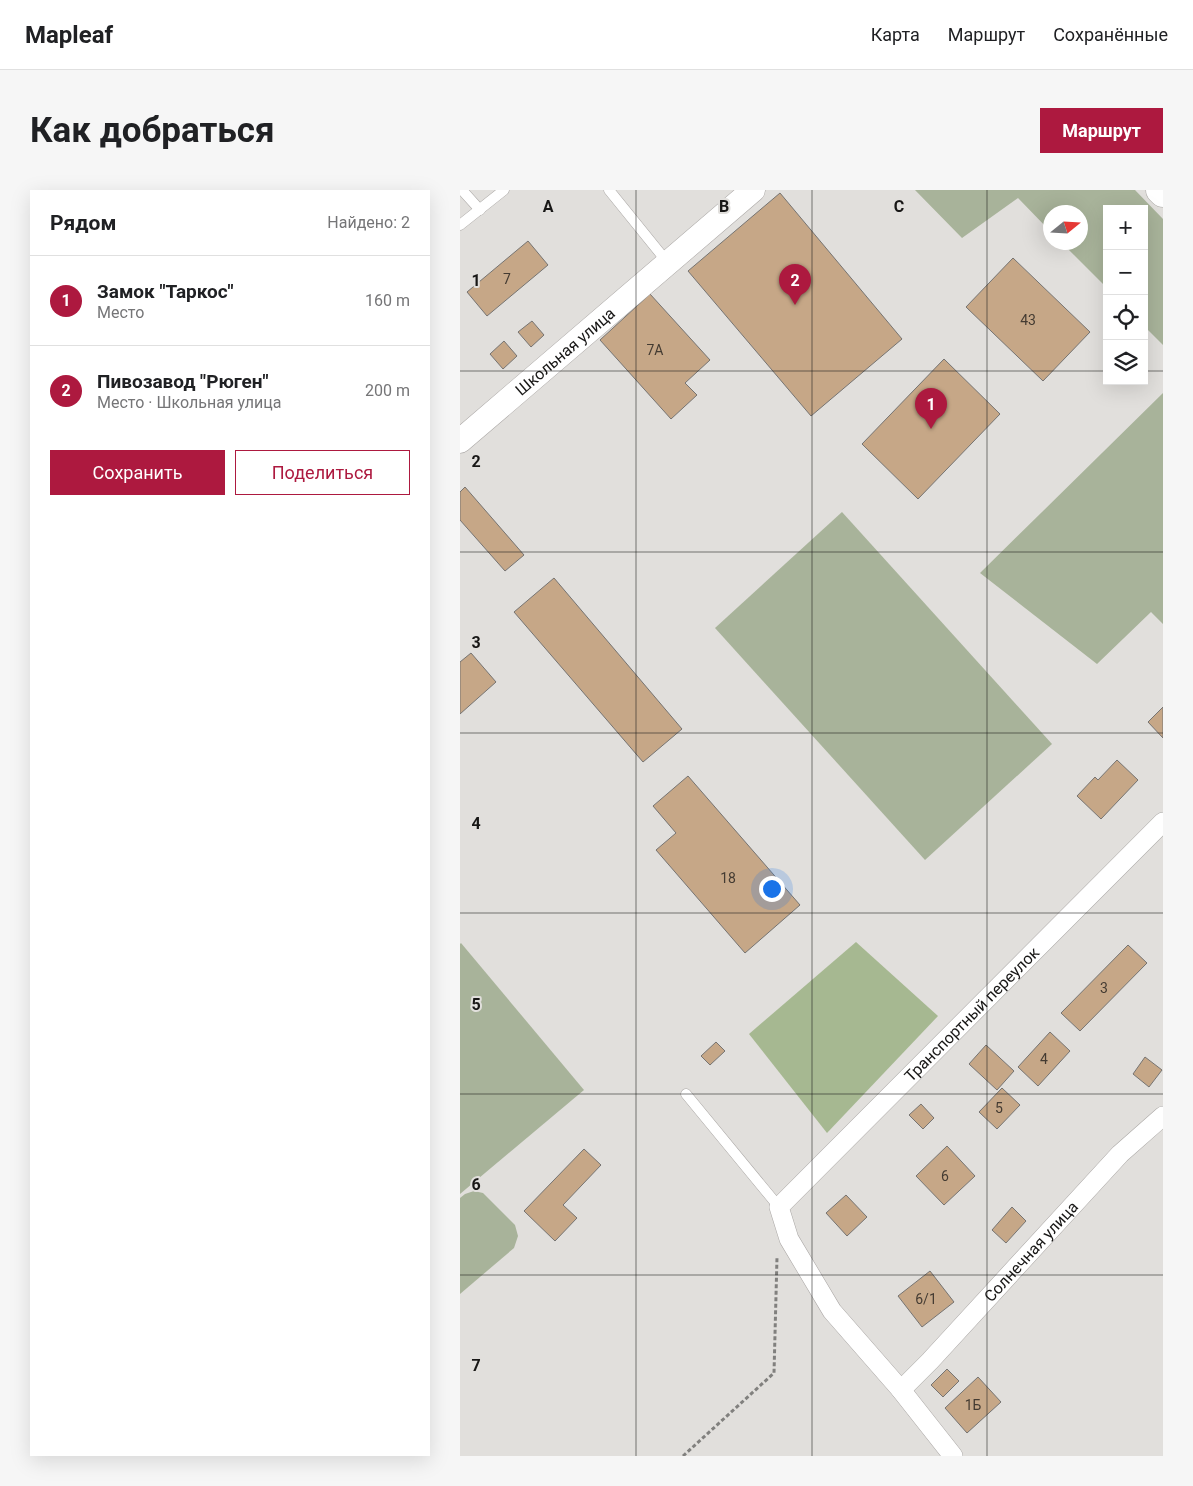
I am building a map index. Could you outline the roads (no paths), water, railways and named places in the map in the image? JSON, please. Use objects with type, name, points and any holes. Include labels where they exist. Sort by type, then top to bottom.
[{"type":"main road","points":[[1160,190],[1163,193]]},
{"type":"street","name":"Школьная улица","points":[[460,441],[753,190]]},
{"type":"street","name":"Транспортный переулок","points":[[778,1207],[1163,822]]},
{"type":"street","name":"Солнечная улица","points":[[901,1390],[937,1354],[1120,1154],[1163,1116]]},
{"type":"street","points":[[778,1207],[789,1239],[832,1311],[901,1390],[953,1456]]},
{"type":"lane","points":[[462,190],[480,210]]},
{"type":"lane","points":[[460,226],[504,190]]},
{"type":"lane","points":[[609,190],[668,263]]},
{"type":"lane","points":[[686,1094],[778,1207]]},
{"type":"place","name":"Пивозавод \"Рюген\"","points":[[795,305]]},
{"type":"place","name":"Замок \"Таркос\"","points":[[931,429]]}]
